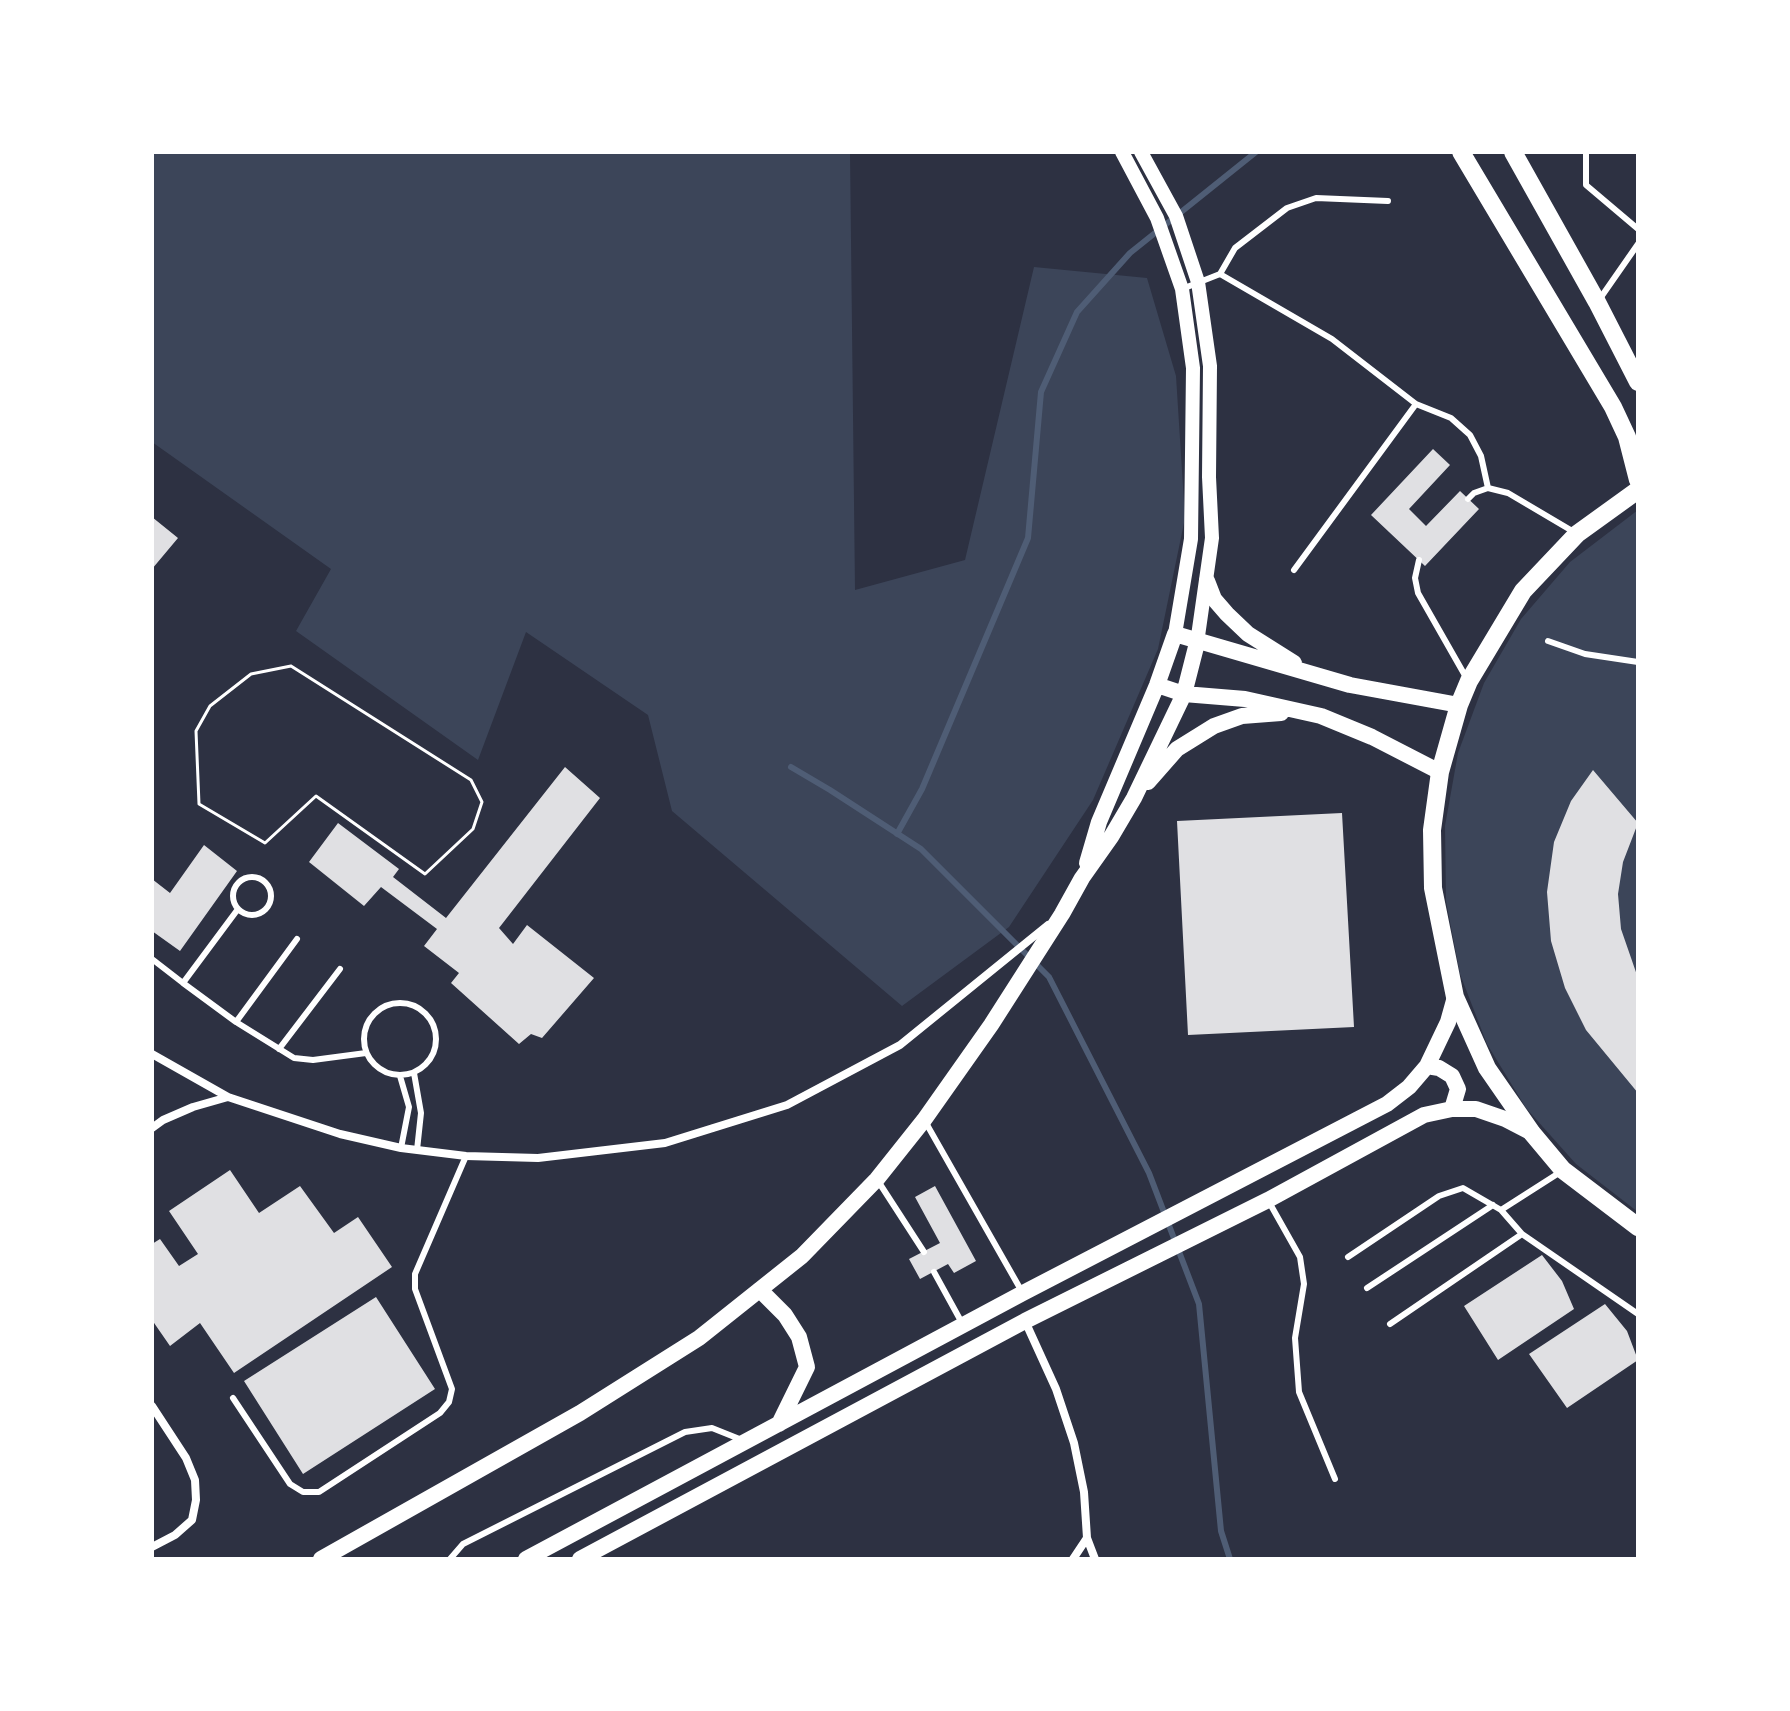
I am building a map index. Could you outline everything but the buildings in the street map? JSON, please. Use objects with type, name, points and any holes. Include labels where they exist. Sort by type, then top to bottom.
[{"type":"main road","points":[[1461,152],[1613,407],[1627,437],[1638,480]]},
{"type":"main road","points":[[1513,152],[1638,382]]},
{"type":"main road","points":[[1638,490],[1577,534],[1523,591],[1469,681],[1459,705],[1440,772],[1432,830],[1433,888],[1455,997],[1487,1068],[1532,1133],[1563,1170],[1638,1227]]},
{"type":"main road","points":[[1207,581],[1214,599],[1248,634],[1308,673]]},
{"type":"main road","points":[[1082,878],[1099,822],[1157,685],[1175,634],[1197,643],[1350,685],[1459,705]]},
{"type":"main road","points":[[321,1559],[580,1413],[699,1338],[802,1256],[877,1179],[924,1120],[991,1025],[1111,837],[1134,798],[1184,694],[1197,643]]},
{"type":"main road","points":[[1157,685],[1184,694],[1245,699],[1321,716],[1372,737],[1440,772]]},
{"type":"main road","points":[[1134,798],[1177,749],[1214,726],[1242,716],[1300,711]]},
{"type":"main road","points":[[526,1559],[1023,1293],[1387,1104],[1409,1087],[1427,1066],[1448,1022],[1455,997]]},
{"type":"main road","points":[[1427,1066],[1439,1068],[1452,1076],[1458,1089],[1452,1109]]},
{"type":"main road","points":[[580,1559],[1025,1321],[1268,1200],[1424,1115],[1452,1109],[1476,1109],[1532,1133]]},
{"type":"main road","points":[[761,1291],[785,1315],[799,1337],[807,1367],[779,1424]]},
{"type":"street","points":[[1122,152],[1157,218],[1182,289],[1193,368],[1191,539],[1175,634]]},
{"type":"street","points":[[1141,152],[1176,216],[1198,282],[1210,366],[1212,538],[1197,643]]},
{"type":"street","points":[[152,1054],[228,1097],[340,1134],[401,1148],[466,1156],[538,1158],[665,1143],[787,1105],[900,1045],[1062,914]]},
{"type":"street","points":[[152,1128],[193,1107],[228,1097]]},
{"type":"street","points":[[1025,1321],[1056,1389],[1074,1443],[1084,1492],[1087,1538],[1095,1559]]},
{"type":"street","points":[[152,1406],[186,1458],[195,1480],[196,1500],[192,1520],[175,1535],[152,1547]]},
{"type":"street","points":[[1073,1559],[1087,1538]]},
{"type":"lane","points":[[1586,152],[1586,185],[1638,229]]},
{"type":"lane","points":[[1182,289],[1220,274],[1235,248],[1287,208],[1316,198],[1388,201]]},
{"type":"lane","points":[[1597,302],[1638,244]]},
{"type":"lane","points":[[1220,274],[1332,339],[1416,404],[1451,418],[1470,435],[1481,456],[1488,488]]},
{"type":"lane","points":[[1294,570],[1416,404]]},
{"type":"lane","points":[[1468,499],[1488,488],[1508,493],[1577,534]]},
{"type":"lane","points":[[1419,560],[1415,578],[1418,593],[1469,681]]},
{"type":"lane","points":[[1548,641],[1585,654],[1638,662]]},
{"type":"lane","points":[[251,877],[262,880],[270,889],[271,897],[262,912],[250,915],[238,909],[233,893],[241,880],[251,877]]},
{"type":"lane","points":[[183,983],[238,909]]},
{"type":"lane","points":[[236,1022],[297,939]]},
{"type":"lane","points":[[152,959],[236,1022],[302,1060],[366,1053]]},
{"type":"lane","points":[[279,1049],[340,969]]},
{"type":"lane","points":[[394,1003],[416,1006],[427,1014],[434,1026],[437,1039],[434,1052],[428,1063],[414,1073],[400,1076],[385,1072],[373,1064],[366,1053],[364,1036],[367,1024],[382,1007],[394,1003]]},
{"type":"lane","points":[[414,1073],[421,1113],[417,1150]]},
{"type":"lane","points":[[400,1076],[409,1107],[401,1148]]},
{"type":"lane","points":[[924,1120],[1023,1293]]},
{"type":"lane","points":[[233,1398],[290,1484],[303,1492],[319,1492],[440,1413],[449,1402],[452,1389],[415,1289],[415,1274],[466,1156]]},
{"type":"lane","points":[[1501,1210],[1563,1170]]},
{"type":"lane","points":[[877,1179],[924,1252]]},
{"type":"lane","points":[[1348,1257],[1439,1196],[1463,1188],[1501,1210],[1522,1234],[1638,1314]]},
{"type":"lane","points":[[1268,1200],[1300,1257],[1304,1284],[1295,1338],[1299,1392],[1335,1479]]},
{"type":"lane","points":[[1367,1288],[1493,1205]]},
{"type":"lane","points":[[1390,1324],[1522,1234]]},
{"type":"lane","points":[[934,1272],[963,1326]]},
{"type":"lane","points":[[450,1559],[463,1544],[685,1432],[712,1428],[745,1441]]},
{"type":"path","points":[[291,666],[471,780],[482,802],[473,829],[425,874],[316,796],[265,843],[199,804],[196,731],[210,706],[251,674],[291,666]]},
{"type":"shaded area","points":[[152,152],[850,152],[855,590],[965,560],[1034,267],[1147,278],[1176,376],[1185,518],[1158,649],[1093,800],[1009,927],[902,1006],[672,811],[648,715],[526,632],[478,760],[296,631],[331,569],[152,442]]},
{"type":"shaded area","points":[[1638,510],[1638,1212],[1576,1164],[1526,1108],[1487,1044],[1460,974],[1446,901],[1445,826],[1458,753],[1484,683],[1521,619],[1570,562]]},
{"type":"waterway","points":[[897,834],[922,789],[1028,538],[1041,392],[1077,312],[1130,253],[1256,152]]},
{"type":"waterway","points":[[791,767],[921,849],[1049,977],[1149,1173],[1199,1304],[1221,1531],[1230,1559]]}]
